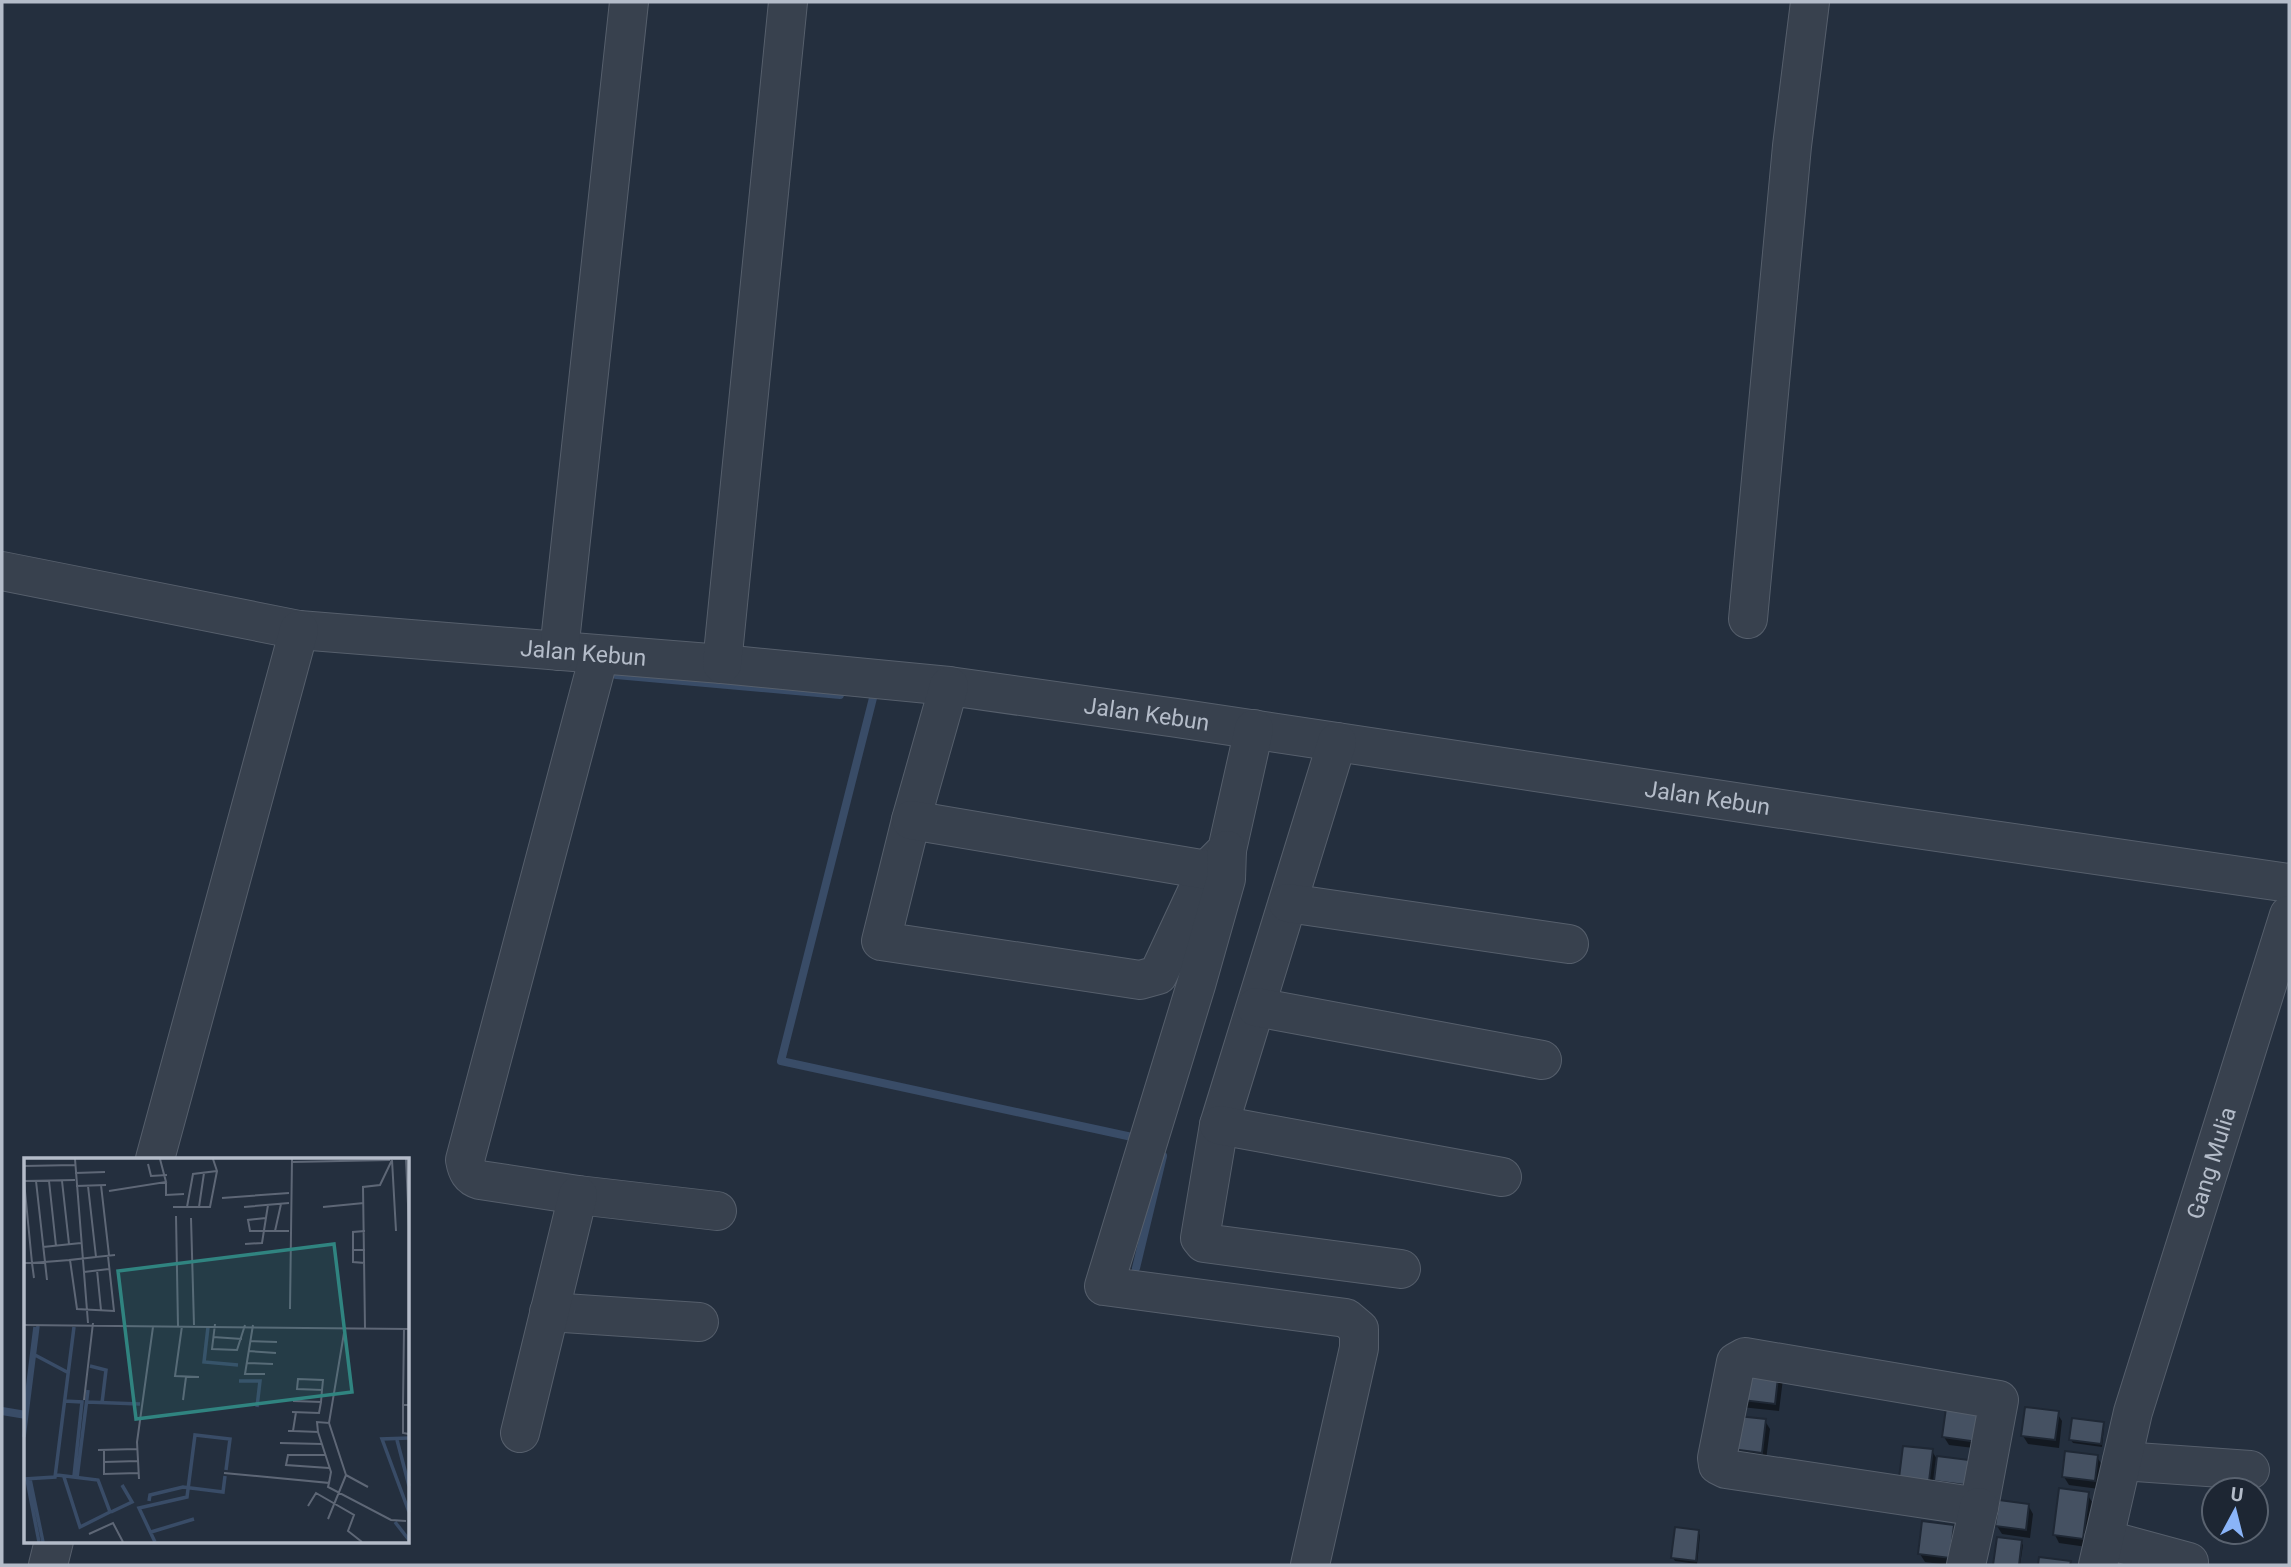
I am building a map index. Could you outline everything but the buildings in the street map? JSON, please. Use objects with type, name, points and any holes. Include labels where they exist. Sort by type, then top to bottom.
[{"type":"street","points":[[559,651],[629,2]]},
{"type":"street","points":[[722,664],[788,2]]},
{"type":"street","points":[[1748,619],[1790,160],[1810,2]]},
{"type":"street","name":"Jalan Kebun","points":[[2,571],[299,630],[722,664],[949,686],[2289,883]]},
{"type":"street","points":[[155,1158],[299,630]]},
{"type":"street","points":[[599,656],[466,1160],[467,1170],[473,1178],[480,1180],[578,1195],[717,1211]]},
{"type":"street","points":[[949,686],[911,820],[881,942],[1140,980],[1158,975],[1217,860],[1254,729]]},
{"type":"street","points":[[1337,742],[1219,1125],[1199,1231],[1204,1243],[1401,1269]]},
{"type":"street","points":[[911,820],[1217,860]]},
{"type":"street","points":[[1217,860],[1226,879],[1104,1286],[1346,1318],[1359,1329],[1359,1348],[1310,1565]]},
{"type":"street","points":[[1288,904],[1569,944]]},
{"type":"street","name":"Gang Mulia","points":[[2101,1552],[2133,1412],[2289,915]]},
{"type":"street","points":[[1256,1007],[1542,1060]]},
{"type":"street","points":[[1219,1125],[1502,1177]]},
{"type":"street","points":[[520,1433],[578,1195]]},
{"type":"street","points":[[548,1312],[699,1322]]},
{"type":"street","points":[[1966,1565],[1979,1507],[1999,1400],[1745,1357],[1736,1362],[1717,1458],[1718,1465],[1726,1469],[1979,1507]]},
{"type":"street","points":[[2122,1461],[2250,1470]]},
{"type":"street","points":[[48,1565],[54,1542]]},
{"type":"street","points":[[2101,1552],[2189,1562]]},
{"type":"waterway","points":[[616,675],[840,695]]},
{"type":"waterway","points":[[873,698],[781,1061],[1132,1137]]},
{"type":"waterway","points":[[1136,1268],[1163,1156]]},
{"type":"waterway","points":[[2,1411],[24,1415]]}]
